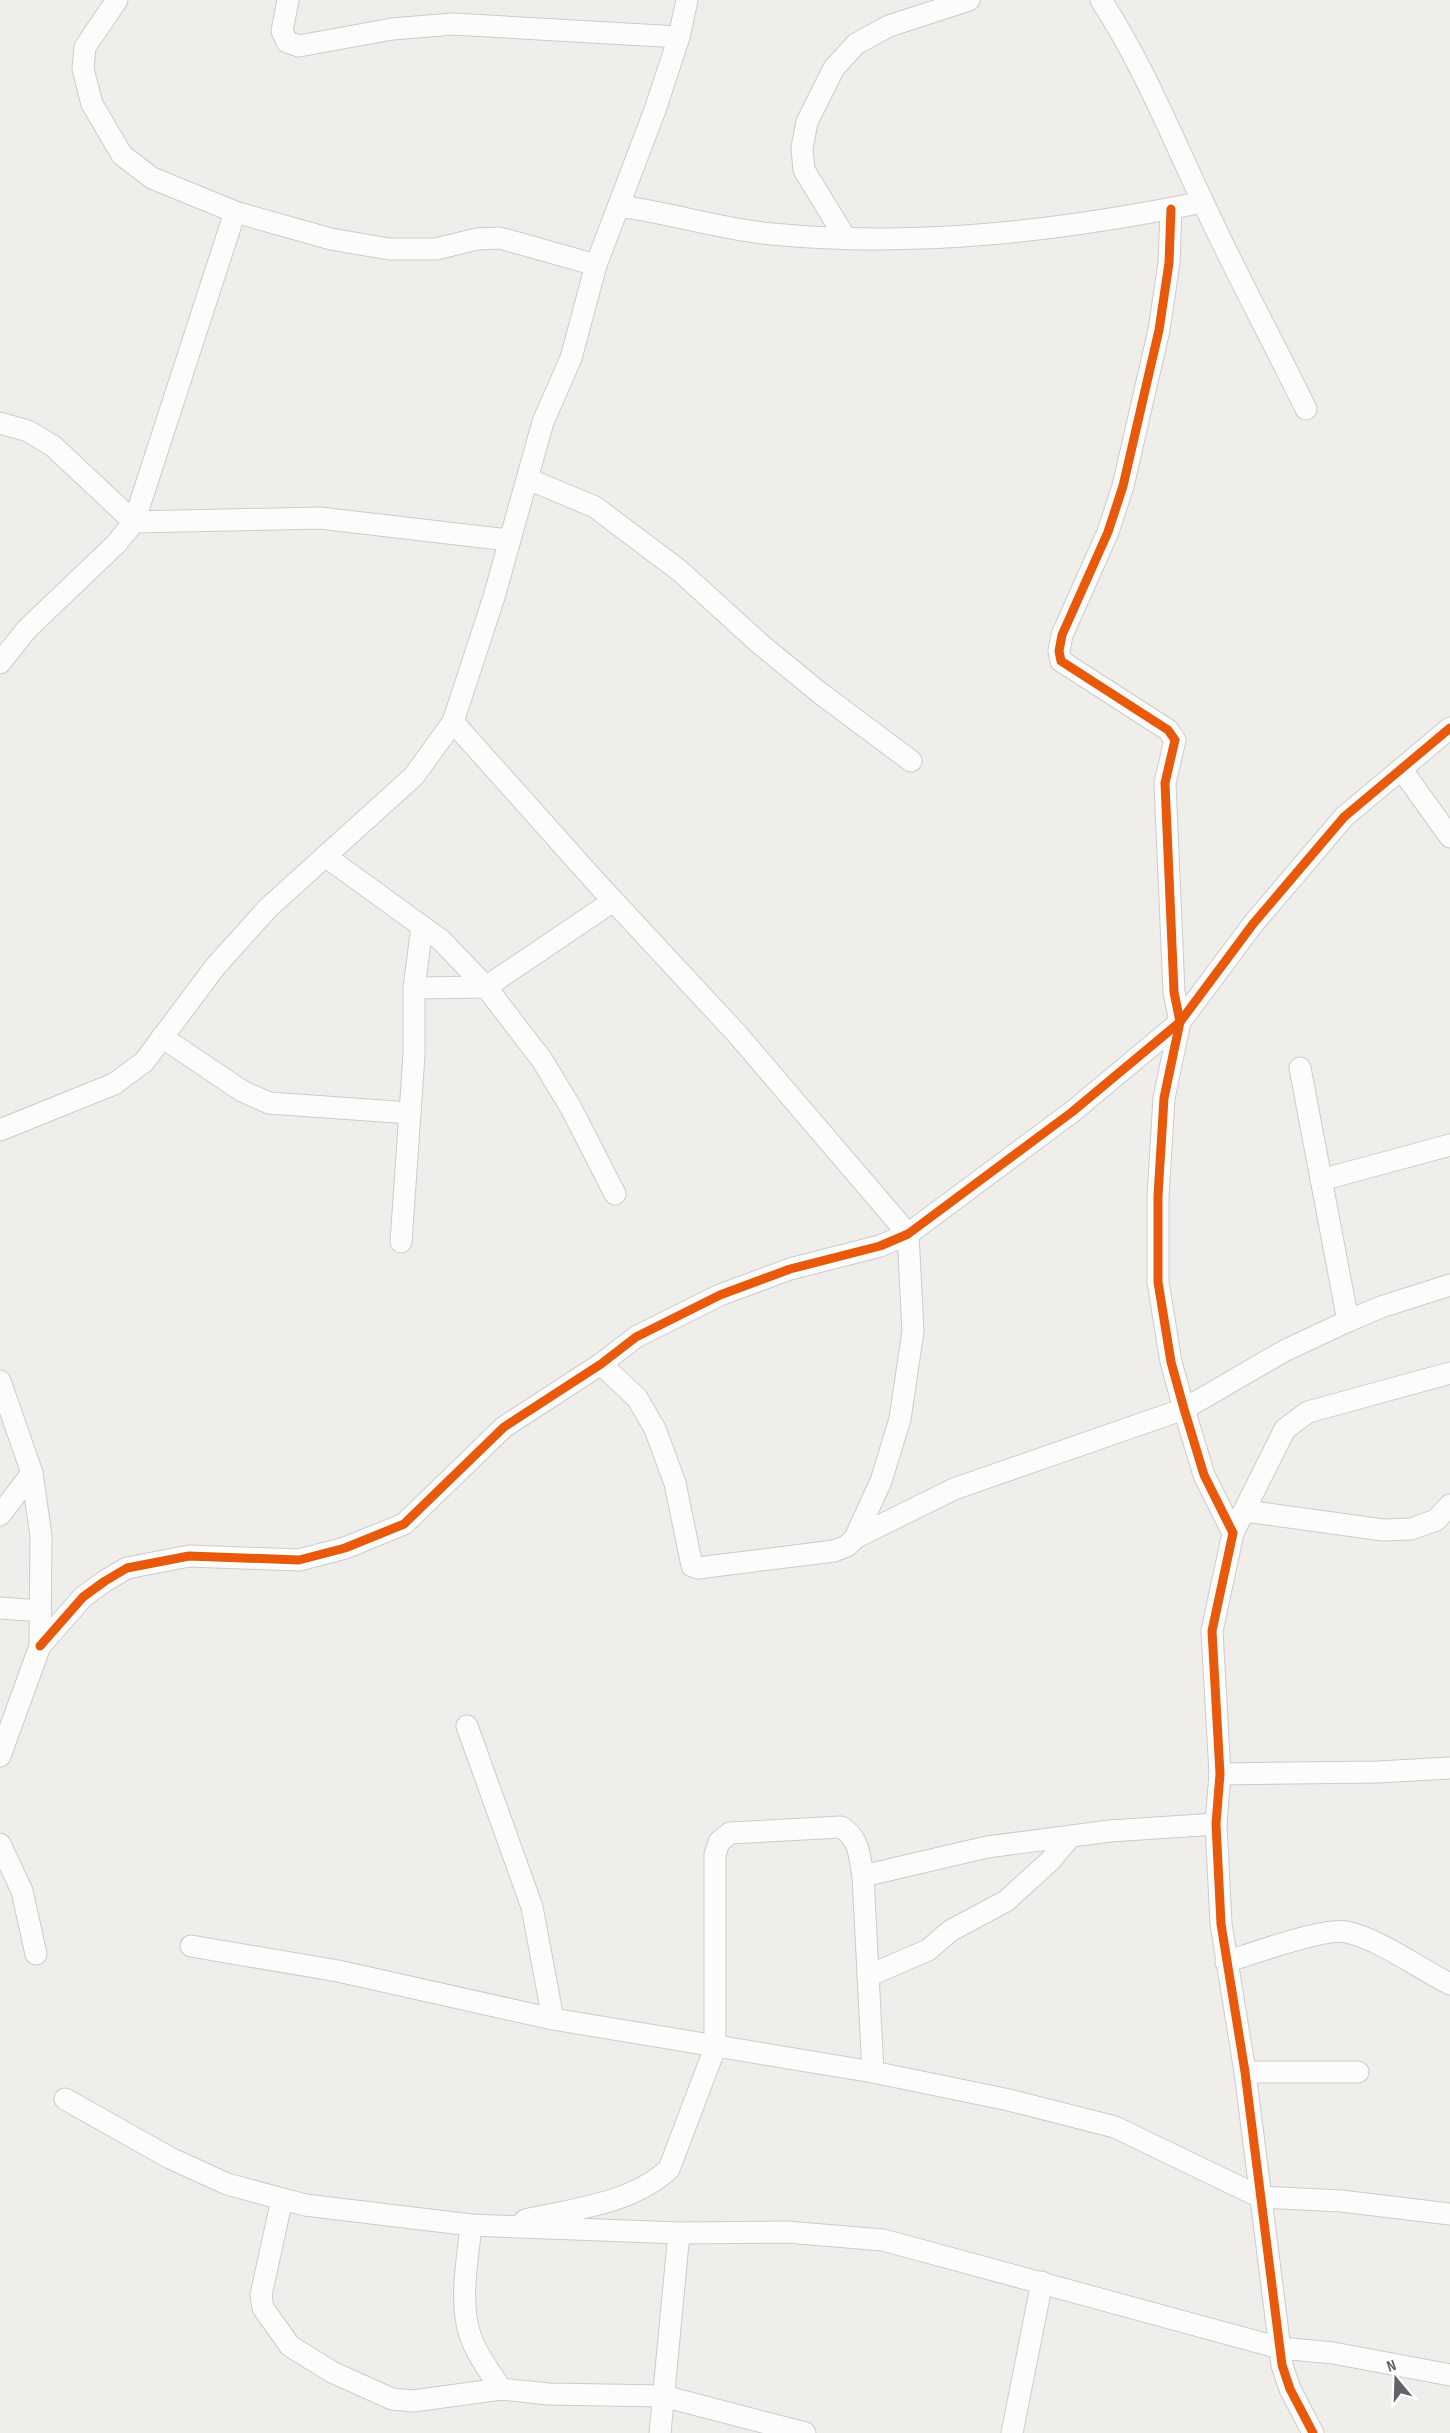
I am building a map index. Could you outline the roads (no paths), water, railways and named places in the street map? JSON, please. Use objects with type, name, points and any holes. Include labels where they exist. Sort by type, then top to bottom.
[{"type":"street","points":[[117,0],[85,47],[83,69],[92,104],[122,155],[152,178],[235,212],[331,239],[389,249],[436,249],[477,239],[500,238],[596,265]]},
{"type":"street","points":[[288,0],[282,31],[287,42],[299,46],[392,29],[453,24],[680,37]]},
{"type":"street","points":[[0,1130],[114,1084],[144,1062],[215,967],[268,908],[414,776],[453,722],[494,597],[508,540],[528,479],[543,422],[571,358],[596,265],[680,37],[687,0]]},
{"type":"street","points":[[844,237],[804,170],[802,148],[807,122],[834,68],[856,44],[889,26],[969,0]]},
{"type":"street","points":[[1101,0],[1126,38],[1203,202],[1306,409]]},
{"type":"street","points":[[619,206],[667,212],[717,227],[774,234],[912,240],[1045,230],[1203,202]]},
{"type":"street","points":[[1171,209],[1169,263],[1159,330],[1123,486],[1108,532],[1062,635],[1059,651],[1060,661],[1168,730],[1175,740],[1166,783],[1174,992],[1180,1022],[1164,1098],[1158,1196],[1158,1271],[1171,1362],[1184,1409],[1204,1475],[1233,1533]]},
{"type":"street","points":[[0,663],[27,629],[116,544],[134,522],[235,212]]},
{"type":"street","points":[[0,423],[28,431],[53,446],[134,522],[320,518],[508,540]]},
{"type":"street","points":[[528,479],[595,507],[680,572],[794,672],[911,761]]},
{"type":"street","points":[[453,722],[613,901],[738,1035],[908,1234],[912,1331],[900,1419],[881,1481],[855,1538]]},
{"type":"street","points":[[40,1646],[83,1597],[127,1568],[189,1556],[240,1556],[270,1560],[299,1560],[345,1548],[404,1524],[504,1427],[601,1364],[636,1337],[720,1295],[790,1269],[880,1246],[908,1234],[1072,1112],[1180,1022],[1253,924],[1344,817],[1450,728]]},
{"type":"street","points":[[1402,770],[1450,837]]},
{"type":"street","points":[[325,856],[441,940],[486,987],[542,1060],[571,1108],[615,1194]]},
{"type":"street","points":[[414,988],[486,987],[613,901]]},
{"type":"street","points":[[401,1242],[410,1113],[414,988],[422,926]]},
{"type":"street","points":[[162,1037],[242,1091],[269,1103],[410,1113]]},
{"type":"street","points":[[1300,1068],[1347,1321]]},
{"type":"street","points":[[1321,1180],[1450,1145]]},
{"type":"street","points":[[601,1364],[637,1398],[655,1429],[675,1483],[692,1566],[698,1568],[834,1551],[847,1546],[855,1538],[954,1489],[1184,1409],[1284,1351],[1347,1321],[1381,1307],[1450,1285]]},
{"type":"street","points":[[1314,2433],[1290,2389],[1282,2365],[1245,2072],[1221,1924],[1216,1824],[1220,1774],[1212,1631],[1233,1533],[1285,1429],[1308,1412],[1450,1374]]},
{"type":"street","points":[[0,1381],[8,1397],[32,1473],[41,1536],[40,1646],[0,1756]]},
{"type":"street","points":[[0,1515],[32,1473]]},
{"type":"street","points":[[1245,1510],[1383,1530],[1412,1529],[1436,1520],[1450,1505]]},
{"type":"street","points":[[0,1608],[40,1611]]},
{"type":"street","points":[[468,1726],[532,1907],[553,2019]]},
{"type":"street","points":[[1220,1774],[1378,1772],[1450,1768]]},
{"type":"street","points":[[863,1876],[987,1847],[1071,1836],[1216,1824]]},
{"type":"street","points":[[496,2226],[626,2196],[655,2182],[669,2169],[715,2048],[715,1855],[719,1842],[730,1833],[841,1827],[852,1834],[858,1844],[863,1876],[873,2072]]},
{"type":"street","points":[[868,1976],[928,1950],[950,1931],[1006,1901],[1050,1861],[1071,1836]]},
{"type":"street","points":[[0,1844],[22,1891],[36,1954]]},
{"type":"street","points":[[1226,1962],[1323,1934],[1345,1931],[1375,1943],[1450,1984]]},
{"type":"street","points":[[191,1946],[338,1971],[553,2019],[715,2048],[873,2072],[1009,2100],[1115,2127],[1260,2197],[1341,2201],[1450,2214]]},
{"type":"street","points":[[1245,2072],[1358,2072]]},
{"type":"street","points":[[65,2099],[180,2162],[227,2184],[305,2205],[471,2225],[679,2234],[787,2232],[883,2240],[1280,2348],[1333,2353],[1450,2374]]},
{"type":"street","points":[[282,2199],[261,2301],[272,2323],[291,2346],[332,2372],[392,2399],[413,2401],[501,2389],[549,2394],[663,2396],[805,2433]]},
{"type":"street","points":[[471,2225],[464,2294],[467,2325],[478,2352],[501,2389]]},
{"type":"street","points":[[660,2433],[679,2234]]},
{"type":"street","points":[[1012,2433],[1042,2282]]}]
